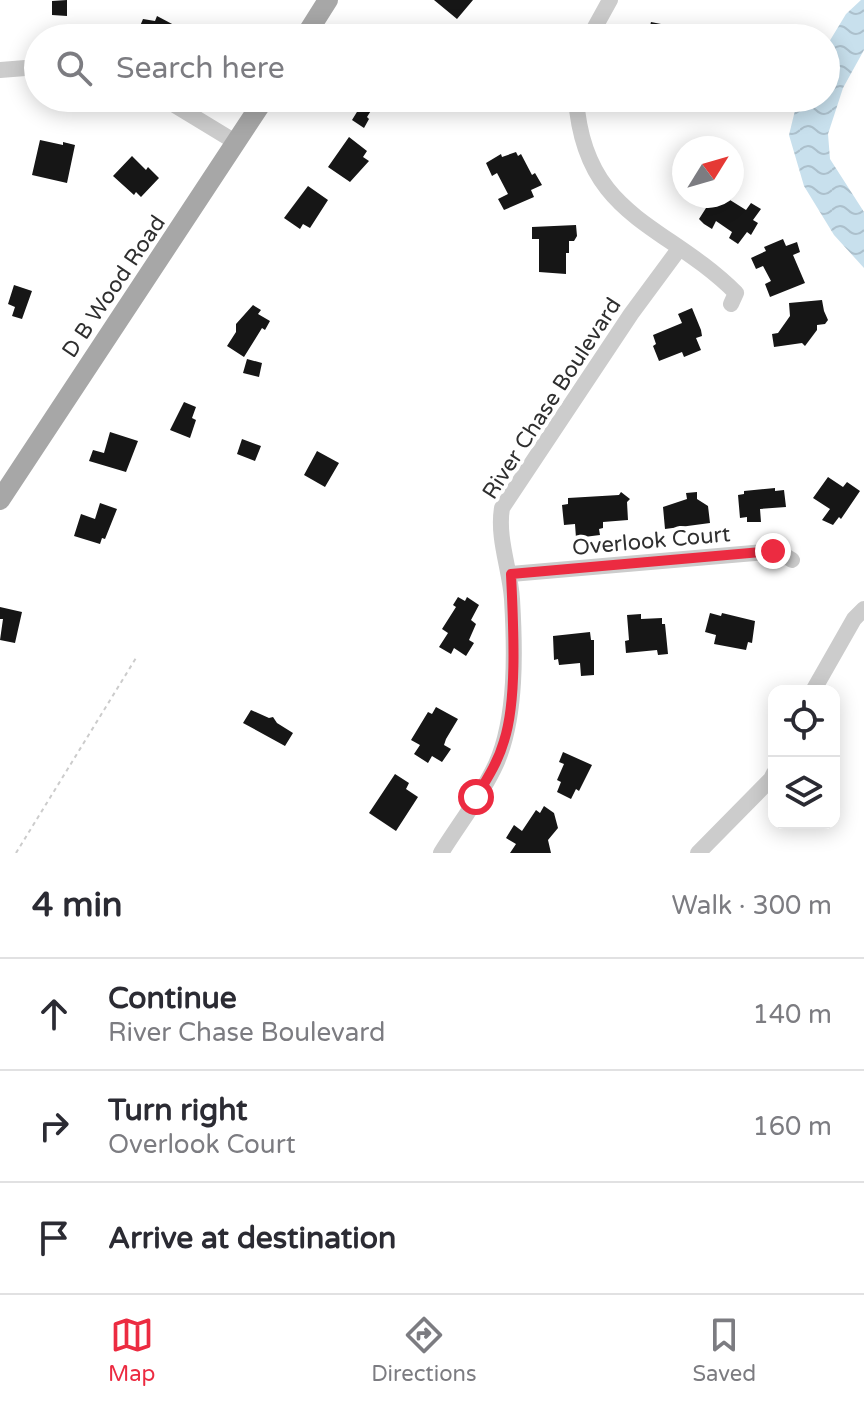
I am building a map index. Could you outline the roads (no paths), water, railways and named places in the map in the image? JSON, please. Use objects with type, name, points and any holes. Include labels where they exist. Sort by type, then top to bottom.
[{"type":"main road","points":[[313,24],[328,0]]},
{"type":"main road","name":"D B Wood Road","points":[[0,500],[256,112]]},
{"type":"street","points":[[597,24],[610,0]]},
{"type":"street","points":[[0,70],[24,68]]},
{"type":"street","points":[[186,112],[237,143]]},
{"type":"street","points":[[578,112],[583,140],[596,173],[620,205],[679,249],[714,270],[736,293],[731,304]]},
{"type":"street","name":"River Chase Boulevard","points":[[441,853],[495,765],[506,734],[512,665],[511,574],[500,519],[502,508],[548,436],[679,249]]},
{"type":"street","name":"Overlook Court","points":[[511,574],[777,551],[792,560]]},
{"type":"street","points":[[816,685],[854,619],[864,609]]},
{"type":"street","points":[[698,853],[768,782]]},
{"type":"water","points":[[864,0],[864,50],[840,97],[840,24],[846,14]]},
{"type":"water","points":[[795,112],[835,112],[828,134],[830,159],[864,212],[864,268],[834,235],[804,186],[789,135]]}]
